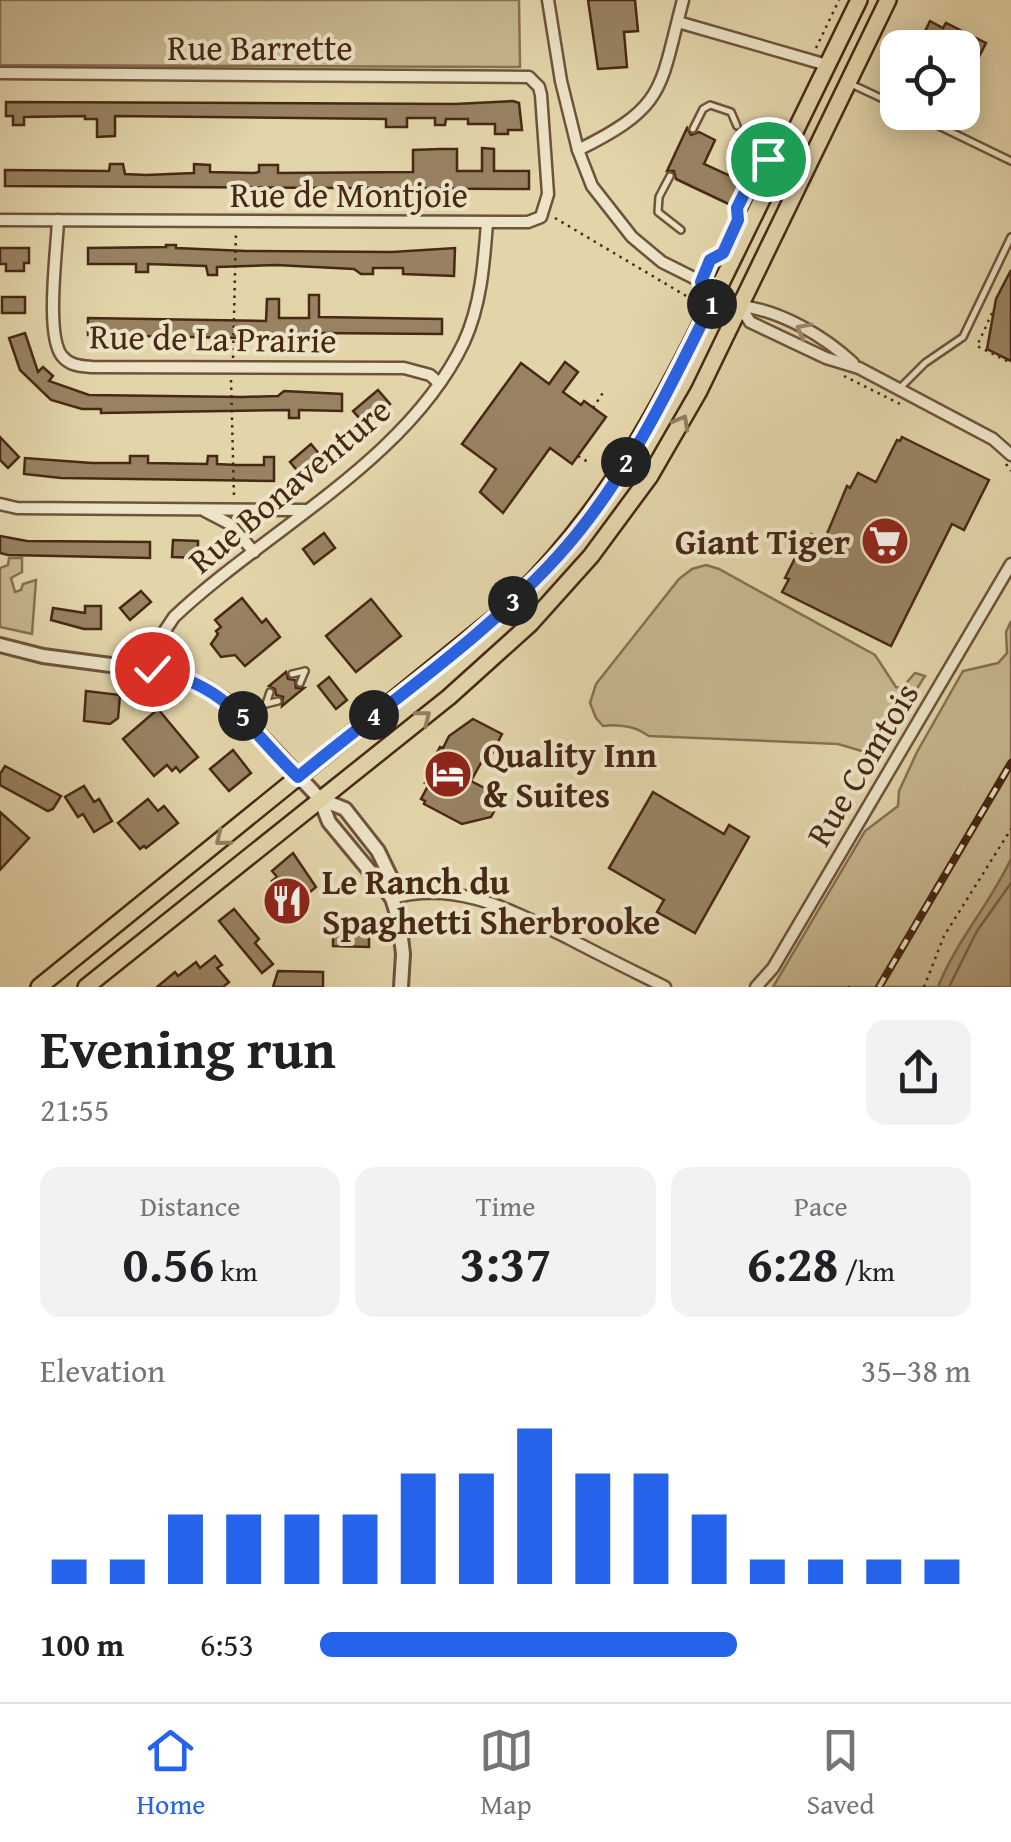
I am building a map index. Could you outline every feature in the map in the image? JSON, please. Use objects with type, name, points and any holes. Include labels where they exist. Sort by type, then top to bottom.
[{"type":"main road","points":[[39,987],[498,615],[560,554],[638,444],[718,290],[821,64],[860,0]]},
{"type":"main road","points":[[86,987],[501,652],[572,579],[634,498],[699,392],[888,0]]},
{"type":"street","points":[[548,0],[560,81],[578,150],[592,186],[619,224],[662,262],[718,290],[740,306],[750,322],[826,358],[858,368],[993,439],[1006,456]]},
{"type":"street","points":[[578,150],[644,110],[660,84],[683,0]]},
{"type":"street","points":[[678,22],[821,64]]},
{"type":"street","name":"Rue Barrette","points":[[0,73],[520,76]]},
{"type":"street","name":"Rue de Montjoie","points":[[0,220],[536,220],[548,204],[541,95],[535,81],[520,76]]},
{"type":"street","name":"Rue de La Prairie","points":[[58,220],[55,329],[60,353],[67,362],[92,367],[404,368],[430,375],[440,383]]},
{"type":"street","name":"Rue Bonaventure","points":[[152,669],[168,624],[389,442],[440,383],[473,318],[488,223]]},
{"type":"street","points":[[740,306],[762,308],[834,346],[858,368]]},
{"type":"street","points":[[0,504],[17,508],[305,510]]},
{"type":"street","points":[[200,509],[230,524],[254,552]]},
{"type":"street","name":"Rue Comtois","points":[[756,987],[773,968],[1011,564]]},
{"type":"street","points":[[0,645],[43,656],[152,669],[186,678],[220,696],[320,799],[345,809],[378,851],[391,878],[392,898],[400,921],[401,987]]},
{"type":"street","points":[[320,799],[328,822],[392,898]]},
{"type":"street","points":[[392,898],[450,893],[490,901],[665,987]]},
{"type":"lane","points":[[848,82],[880,97]]},
{"type":"lane","points":[[693,129],[703,109],[710,105],[734,115],[737,126]]},
{"type":"lane","points":[[947,130],[1011,161]]},
{"type":"lane","points":[[670,176],[659,197],[658,212],[681,230]]},
{"type":"lane","points":[[898,389],[925,363],[963,337],[1011,237]]},
{"type":"lane","points":[[292,674],[305,671],[300,683]]},
{"type":"lane","points":[[270,692],[266,704],[278,701]]},
{"type":"path","points":[[821,64],[817,45],[839,0]]},
{"type":"path","points":[[738,220],[737,208],[760,162],[768,159]]},
{"type":"path","points":[[701,282],[710,260],[723,253]]},
{"type":"path","points":[[992,313],[977,346],[1011,362]]},
{"type":"path","points":[[593,408],[604,391]]},
{"type":"path","points":[[896,402],[916,412]]},
{"type":"path","points":[[578,456],[588,462]]},
{"type":"path","points":[[1006,456],[1011,472]]},
{"type":"path","points":[[924,987],[944,936],[1011,829]]},
{"type":"path","points":[[272,912],[283,904]]},
{"type":"path","points":[[848,987],[856,987]]},
{"type":"shaded area","points":[[0,0],[519,0],[520,67],[0,65]]},
{"type":"shaded area","points":[[9,558],[22,558],[22,572],[11,578],[15,592],[36,580],[32,634],[0,627],[0,568],[8,565]]},
{"type":"shaded area","points":[[706,565],[875,655],[896,687],[902,688],[915,673],[925,676],[875,755],[838,744],[649,736],[627,726],[603,726],[590,703],[596,684],[679,579]]},
{"type":"shaded area","points":[[1011,621],[1011,859],[938,987],[773,987],[865,831],[898,806],[899,791],[917,752],[963,671],[998,663],[1007,653],[1006,632]]},
{"type":"water","points":[[1011,859],[1011,987],[938,987],[954,954]]},
{"type":"building","points":[[588,0],[635,0],[638,31],[624,32],[627,67],[598,69]]},
{"type":"building","points":[[930,21],[960,30],[926,30]]},
{"type":"building","points":[[6,102],[519,103],[522,130],[508,130],[508,134],[495,134],[495,124],[468,124],[468,119],[446,119],[445,125],[435,125],[435,118],[407,118],[407,127],[386,127],[386,119],[115,116],[115,136],[97,137],[97,119],[85,116],[24,117],[24,125],[13,125],[13,116],[6,116]]},
{"type":"building","points":[[687,128],[691,135],[699,132],[715,140],[704,164],[748,184],[737,208],[676,179],[674,171],[667,171]]},
{"type":"building","points":[[482,148],[494,149],[494,171],[529,171],[529,189],[5,186],[5,170],[109,171],[110,164],[123,164],[125,174],[146,175],[194,173],[194,164],[210,165],[210,172],[254,173],[259,172],[259,165],[278,165],[278,173],[413,172],[413,150],[440,149],[457,149],[457,171],[482,171]]},
{"type":"building","points":[[166,245],[246,251],[392,252],[455,248],[454,276],[403,274],[403,268],[373,268],[373,274],[361,274],[354,269],[276,265],[217,267],[217,275],[208,275],[206,266],[148,264],[148,272],[136,272],[136,264],[88,264],[88,248]]},
{"type":"building","points":[[0,248],[29,248],[29,263],[24,263],[24,271],[6,271],[6,264],[0,264]]},
{"type":"building","points":[[1011,270],[1011,361],[987,349],[996,299]]},
{"type":"building","points":[[309,295],[319,295],[319,317],[442,319],[442,334],[312,333],[244,338],[88,335],[88,318],[266,321],[267,299],[279,299],[279,318],[309,318]]},
{"type":"building","points":[[2,297],[25,297],[25,313],[2,313]]},
{"type":"building","points":[[25,333],[38,372],[43,367],[53,376],[49,381],[89,395],[242,397],[278,396],[284,391],[342,394],[342,411],[299,410],[299,418],[289,418],[289,410],[101,413],[101,409],[82,409],[51,400],[20,370],[9,338]]},
{"type":"building","points":[[565,362],[578,372],[563,392],[606,417],[572,464],[550,448],[503,513],[480,492],[496,469],[462,444],[521,363],[549,384]]},
{"type":"building","points":[[378,390],[390,404],[363,422],[353,411]]},
{"type":"building","points":[[0,437],[19,457],[8,468],[0,460]]},
{"type":"building","points":[[902,437],[989,480],[964,530],[952,524],[891,646],[782,592],[803,542],[806,544],[811,534],[824,541],[847,486],[850,488],[858,473],[876,482]]},
{"type":"building","points":[[311,444],[321,456],[300,474],[290,462]]},
{"type":"building","points":[[130,456],[148,456],[148,463],[207,464],[208,456],[217,456],[217,464],[236,465],[264,465],[264,457],[274,457],[274,481],[24,474],[25,458],[130,463]]},
{"type":"building","points":[[324,533],[335,548],[314,564],[303,549]]},
{"type":"building","points":[[0,536],[27,541],[150,542],[150,558],[8,555],[0,553]]},
{"type":"building","points":[[173,540],[198,541],[198,558],[172,557]]},
{"type":"building","points":[[141,591],[151,602],[130,620],[120,608]]},
{"type":"building","points":[[242,598],[262,623],[266,619],[280,637],[245,666],[235,655],[221,657],[211,644],[221,627],[215,620]]},
{"type":"building","points":[[371,599],[401,636],[356,672],[326,636]]},
{"type":"building","points":[[85,606],[101,606],[101,629],[84,629],[51,620],[53,608],[85,613]]},
{"type":"building","points":[[286,672],[288,679],[295,680],[296,688],[304,688],[282,706],[283,697],[269,686]]},
{"type":"building","points":[[329,677],[347,700],[336,709],[318,686]]},
{"type":"building","points":[[86,691],[120,695],[118,718],[110,724],[84,721]]},
{"type":"building","points":[[158,709],[198,757],[180,772],[167,765],[154,776],[123,739]]},
{"type":"building","name":"Quality Inn & Suites","points":[[473,719],[502,734],[486,765],[481,763],[471,781],[502,797],[491,817],[462,824],[421,799],[429,784],[425,783],[432,769],[429,768],[440,747]]},
{"type":"building","points":[[233,750],[251,773],[229,791],[210,769]]},
{"type":"building","points":[[5,766],[61,796],[53,809],[48,811],[0,785]]},
{"type":"building","points":[[84,786],[94,802],[99,799],[112,821],[94,832],[83,814],[78,817],[65,797]]},
{"type":"building","points":[[653,792],[724,834],[729,825],[749,837],[695,933],[657,912],[664,900],[609,868]]},
{"type":"building","points":[[148,799],[158,811],[164,806],[178,823],[140,849],[118,823]]},
{"type":"building","points":[[0,812],[29,838],[0,870]]},
{"type":"building","points":[[293,853],[316,887],[293,906],[272,881],[277,877],[272,871]]},
{"type":"building","points":[[234,909],[259,939],[255,943],[273,964],[262,973],[219,921]]},
{"type":"building","points":[[333,920],[369,921],[369,947],[333,946]]},
{"type":"building","points":[[215,956],[222,965],[217,968],[229,982],[223,987],[157,987],[175,972],[178,976],[196,962],[200,968]]},
{"type":"building","points":[[278,971],[323,972],[323,987],[273,987]]},
{"type":"railway","points":[[879,987],[1011,763]]},
{"type":"place","name":"Giant Tiger","points":[[885,541]]},
{"type":"place","name":"Quality Inn & Suites","points":[[448,774]]},
{"type":"place","name":"Le Ranch du Spaghetti Sherbrooke","points":[[287,901]]},
{"type":"route","points":[[152,669],[186,678],[220,696],[298,777],[498,615],[560,554],[638,444],[718,290],[701,282],[710,260],[723,253],[738,220],[737,208],[760,162],[768,159]]}]
